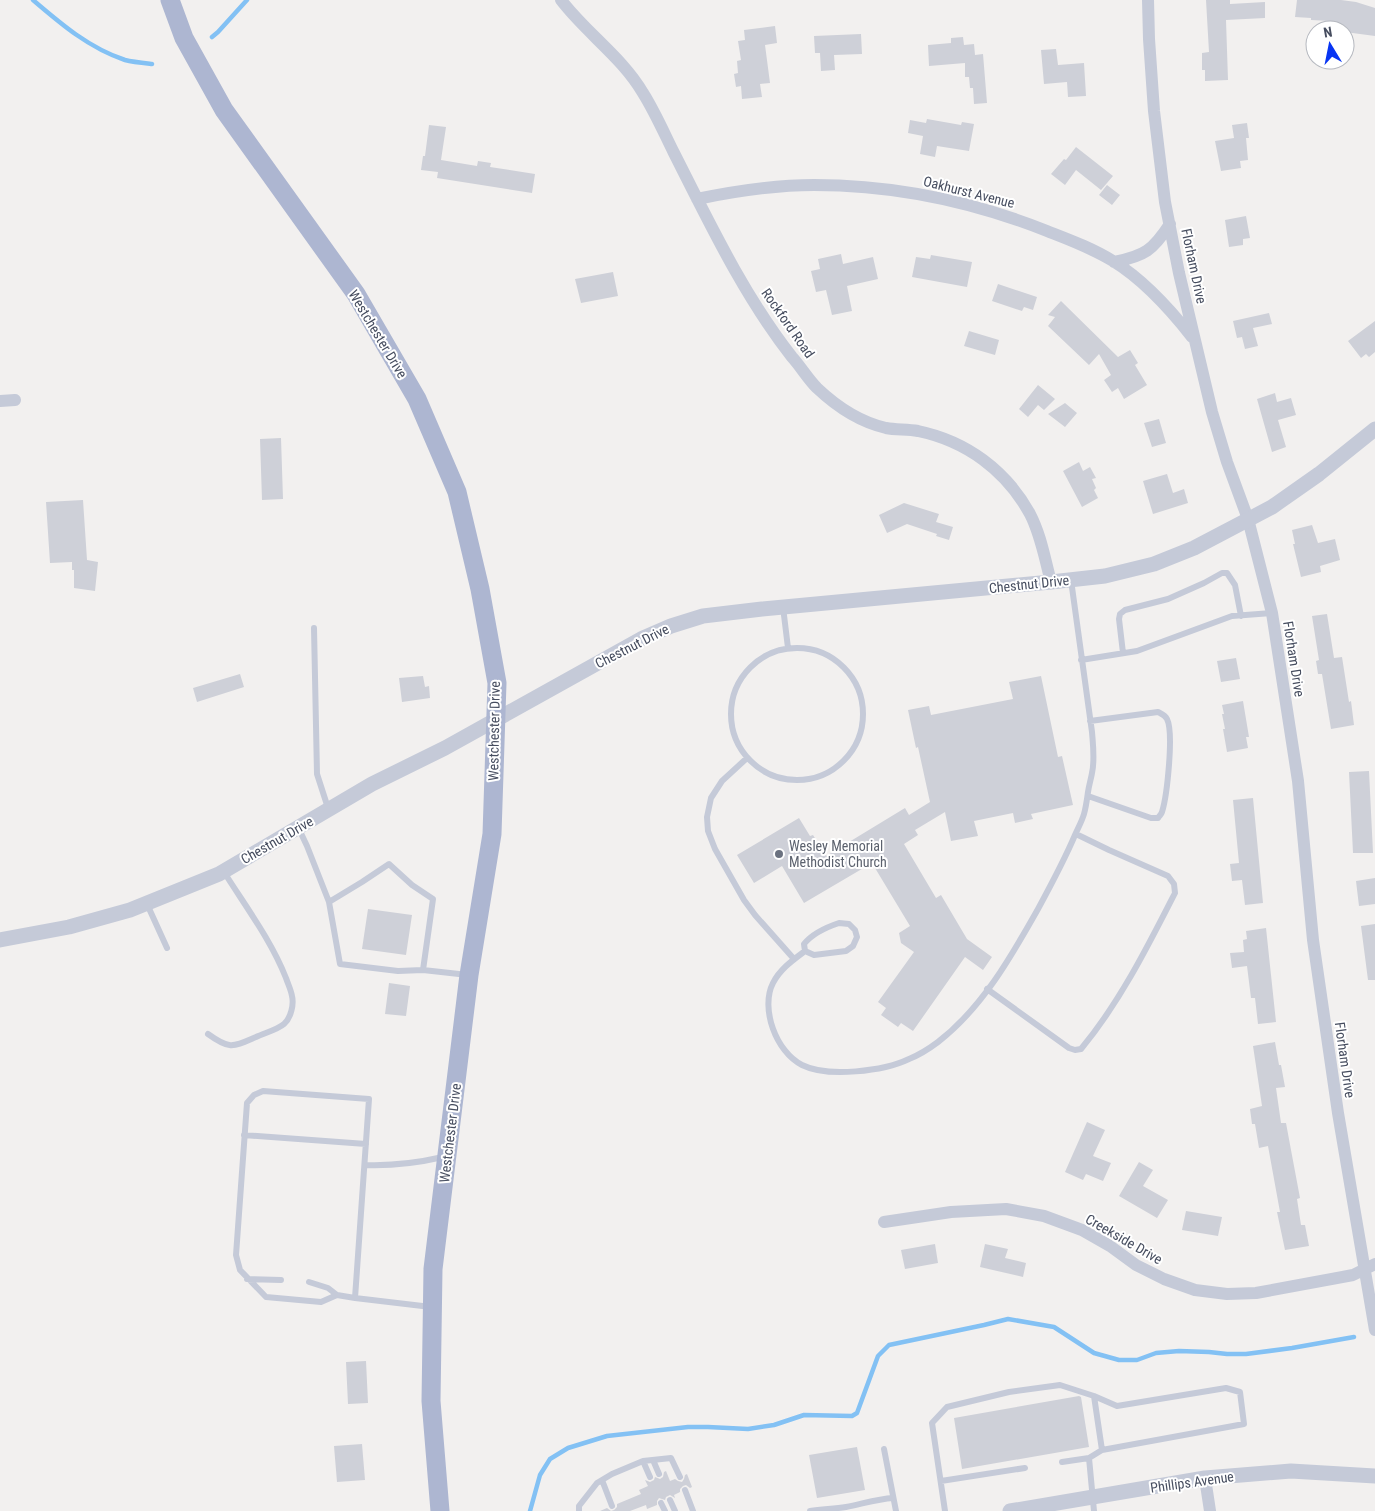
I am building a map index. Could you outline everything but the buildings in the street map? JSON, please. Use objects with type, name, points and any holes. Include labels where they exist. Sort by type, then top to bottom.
[{"type":"main road","name":"Westchester Drive","points":[[170,0],[184,38],[224,110],[356,294],[417,399],[457,492],[480,589],[496,683],[492,834],[469,975],[434,1269],[431,1401],[440,1511]]},
{"type":"street","name":"Rockford Road","points":[[561,0],[625,67],[643,92],[747,290],[773,332],[816,387],[838,406],[863,420],[885,428],[917,431],[944,438],[969,450],[992,466],[1012,486],[1030,514],[1040,540],[1051,582]]},
{"type":"street","name":"Florham Drive","points":[[1148,0],[1154,111],[1165,202],[1212,412],[1227,462],[1248,519],[1272,613],[1298,781],[1316,959],[1338,1113],[1370,1267],[1375,1330]]},
{"type":"street","name":"Oakhurst Avenue","points":[[698,199],[739,191],[813,185],[849,186],[893,190],[1012,217],[1086,246],[1114,262],[1133,276],[1174,313],[1194,338]]},
{"type":"street","points":[[1114,262],[1133,258],[1150,250],[1160,240],[1170,224]]},
{"type":"street","points":[[0,401],[15,400]]},
{"type":"street","name":"Chestnut Drive","points":[[0,940],[69,927],[130,910],[224,871],[372,784],[445,748],[641,639],[671,626],[703,616],[1071,580],[1105,576],[1154,564],[1194,548],[1272,507],[1320,474],[1375,429]]},
{"type":"street","name":"Creekside Drive","points":[[884,1222],[951,1212],[1006,1209],[1044,1216],[1082,1230],[1110,1246],[1136,1266],[1164,1280],[1195,1290],[1227,1294],[1256,1293],[1353,1275],[1370,1267]]},
{"type":"street","name":"Phillips Avenue","points":[[1010,1511],[1093,1504],[1205,1478],[1291,1471],[1375,1476]]},
{"type":"street","points":[[1205,1478],[1210,1511]]},
{"type":"lane","points":[[1123,653],[1120,614],[1125,610],[1168,598],[1204,583],[1222,573],[1227,573],[1235,585],[1241,616]]},
{"type":"lane","points":[[805,951],[784,967],[772,984],[768,1008],[773,1031],[786,1053],[802,1065],[820,1070],[846,1072],[879,1069],[908,1060],[937,1043],[956,1027],[977,1003],[1022,938],[1064,861],[1084,814],[1088,796],[1093,772],[1093,750],[1071,580]]},
{"type":"lane","points":[[783,607],[788,648]]},
{"type":"lane","points":[[1081,660],[1137,650],[1223,619],[1272,613]]},
{"type":"lane","points":[[314,628],[317,774],[328,810]]},
{"type":"lane","points":[[788,648],[814,649],[834,658],[850,672],[861,692],[865,707],[864,723],[860,737],[848,757],[831,771],[818,778],[787,780],[765,772],[747,758],[736,740],[730,720],[732,698],[740,679],[754,663],[772,652],[788,648]]},
{"type":"lane","points":[[1088,796],[1150,818],[1158,818],[1162,814],[1167,784],[1170,742],[1168,721],[1164,715],[1158,712],[1090,721]]},
{"type":"lane","points":[[747,758],[722,781],[711,798],[707,818],[708,831],[744,900],[794,959]]},
{"type":"lane","points":[[298,828],[329,902],[340,964],[398,971],[423,970],[469,975]]},
{"type":"lane","points":[[987,989],[1069,1048],[1081,1049],[1120,993],[1146,949],[1175,893],[1174,884],[1168,876],[1076,834]]},
{"type":"lane","points":[[329,902],[389,864],[412,885],[433,899],[423,970]]},
{"type":"lane","points":[[208,1034],[229,1046],[240,1044],[283,1025],[289,1016],[293,1004],[293,996],[281,965],[259,924],[224,871]]},
{"type":"lane","points":[[147,904],[167,948]]},
{"type":"lane","points":[[839,923],[849,924],[855,930],[857,937],[853,946],[846,951],[814,955],[805,951],[804,944],[808,939],[830,926],[839,923]]},
{"type":"lane","points":[[337,1295],[321,1302],[266,1298],[240,1270],[236,1255],[246,1103],[254,1095],[263,1091],[369,1099],[355,1298]]},
{"type":"lane","points":[[244,1135],[366,1144]]},
{"type":"lane","points":[[365,1165],[386,1166],[417,1163],[447,1156]]},
{"type":"lane","points":[[247,1279],[281,1280]]},
{"type":"lane","points":[[309,1282],[328,1288],[337,1295],[433,1307]]},
{"type":"lane","points":[[945,1511],[932,1423],[947,1407],[1009,1392],[1060,1385],[1117,1406],[1226,1388],[1240,1392],[1244,1424],[1102,1450],[1089,1458],[1062,1462]]},
{"type":"lane","points":[[1094,1396],[1102,1450]]},
{"type":"lane","points":[[884,1449],[896,1511]]},
{"type":"lane","points":[[578,1511],[597,1483],[612,1474],[643,1461],[671,1458],[680,1477]]},
{"type":"lane","points":[[1089,1458],[1093,1504]]},
{"type":"lane","points":[[654,1460],[659,1474]]},
{"type":"lane","points":[[643,1461],[650,1478]]},
{"type":"lane","points":[[941,1481],[1025,1468]]},
{"type":"lane","points":[[602,1480],[612,1506]]},
{"type":"lane","points":[[685,1490],[693,1511]]},
{"type":"lane","points":[[810,1511],[826,1508],[835,1509],[865,1504],[879,1499],[894,1498]]},
{"type":"lane","points":[[670,1500],[675,1511]]},
{"type":"lane","points":[[661,1503],[665,1511]]},
{"type":"waterway","points":[[33,0],[65,26],[99,49],[125,60],[152,64]]},
{"type":"waterway","points":[[212,37],[247,0]]},
{"type":"waterway","points":[[530,1511],[540,1475],[550,1459],[568,1448],[607,1436],[688,1427],[748,1429],[774,1425],[804,1415],[852,1416],[857,1413],[878,1356],[889,1345],[1008,1319],[1054,1327],[1094,1353],[1119,1360],[1137,1360],[1156,1353],[1179,1351],[1246,1354],[1354,1337]]},
{"type":"place","name":"Wesley Memorial Methodist Church","points":[[779,854]]}]
